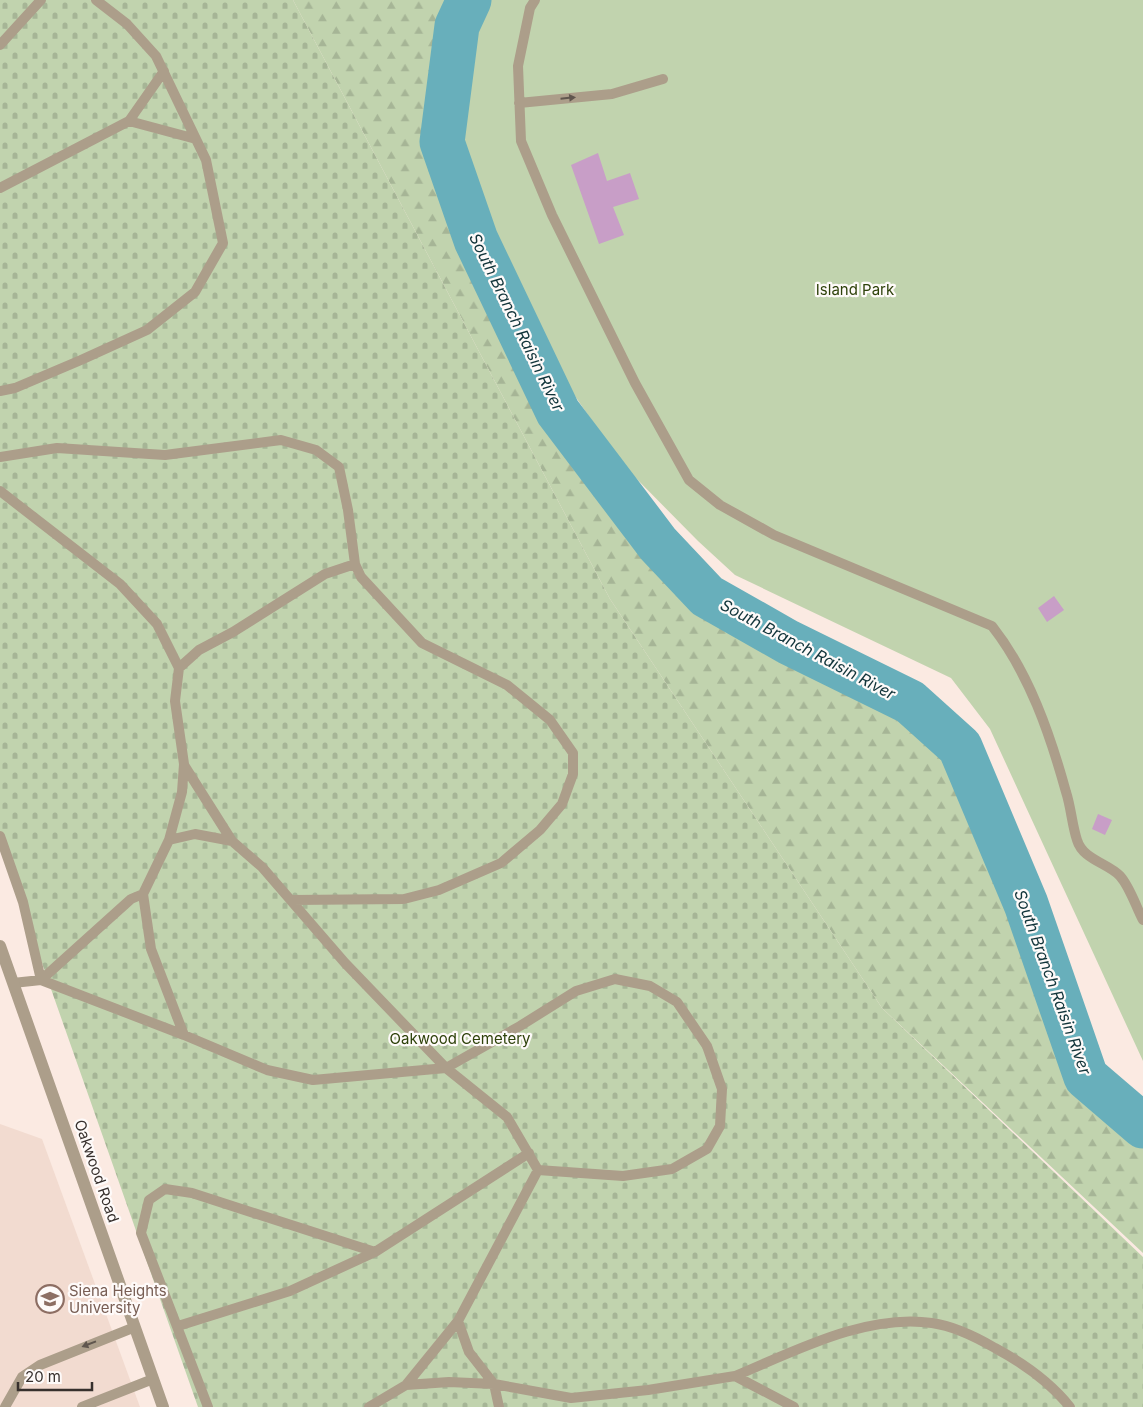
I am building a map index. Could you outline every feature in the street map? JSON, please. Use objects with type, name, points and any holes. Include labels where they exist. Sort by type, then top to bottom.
[{"type":"street","name":"Oakwood Road","points":[[0,946],[163,1407]]},
{"type":"lane","points":[[0,44],[41,0]]},
{"type":"lane","points":[[0,391],[15,388],[147,330],[195,292],[223,243],[206,160],[164,71],[156,56],[127,24],[96,0]]},
{"type":"lane","points":[[535,0],[530,8],[518,66],[520,140],[552,215],[635,383],[689,480],[720,505],[774,535],[992,626],[1004,642],[1022,674],[1047,731],[1067,793],[1077,842],[1094,860],[1120,876],[1143,920]]},
{"type":"lane","points":[[0,188],[128,121],[164,71]]},
{"type":"lane","points":[[519,103],[612,94],[663,79]]},
{"type":"lane","points":[[128,121],[196,139]]},
{"type":"lane","points":[[0,457],[57,448],[165,455],[281,440],[316,450],[339,466],[348,510],[355,564],[361,577],[422,642],[507,685],[550,720],[573,753],[572,774],[562,804],[540,830],[501,863],[439,890],[404,899],[292,900]]},
{"type":"lane","points":[[0,492],[120,584],[157,624],[179,668],[175,700],[184,764],[182,792],[169,840],[143,894],[152,949],[184,1035]]},
{"type":"lane","points":[[179,668],[199,650],[233,632],[325,574],[355,564]]},
{"type":"lane","points":[[184,764],[232,841],[262,867],[344,963],[446,1068],[507,1117],[538,1170]]},
{"type":"lane","points":[[169,840],[195,834],[232,841]]},
{"type":"lane","points":[[0,836],[23,902],[41,980]]},
{"type":"lane","points":[[41,980],[131,899],[143,894]]},
{"type":"lane","points":[[13,983],[41,980],[184,1035],[267,1070],[313,1080],[446,1068],[520,1026],[576,991],[615,978],[650,986],[677,1002],[707,1046],[722,1089],[720,1126],[707,1149],[672,1169],[623,1176],[567,1170],[538,1170]]},
{"type":"lane","points":[[178,1326],[290,1291],[375,1252],[529,1152]]},
{"type":"lane","points":[[369,1407],[406,1385],[458,1321],[538,1170]]},
{"type":"lane","points":[[208,1407],[141,1233],[149,1200],[166,1190],[192,1193],[375,1252]]},
{"type":"lane","points":[[458,1321],[469,1352],[494,1384],[500,1407]]},
{"type":"lane","points":[[406,1385],[449,1382],[494,1384],[570,1398],[648,1390],[734,1376],[831,1337],[885,1323],[932,1323],[973,1336],[1015,1358],[1059,1393],[1070,1407]]},
{"type":"lane","points":[[6,1407],[22,1377],[40,1365],[135,1327]]},
{"type":"lane","points":[[734,1376],[794,1407]]},
{"type":"lane","points":[[82,1407],[153,1379]]},
{"type":"lane","points":[[570,1398],[577,1407]]},
{"type":"shaded area","name":"Siena Heights University","points":[[0,1124],[42,1139],[140,1407],[0,1407]]},
{"type":"green space","name":"Oakwood Cemetery","points":[[0,0],[293,0],[610,599],[882,1008],[1143,1257],[1143,1407],[198,1407],[0,844]]},
{"type":"green space","points":[[293,0],[469,0],[457,26],[442,142],[476,240],[558,412],[658,544],[707,596],[910,702],[960,747],[1086,1077],[1143,1126],[1143,1253],[882,1008],[610,599]]},
{"type":"green space","name":"Island Park","points":[[485,0],[1143,0],[1143,1061],[990,729],[951,678],[735,575],[698,541],[622,464],[532,334],[478,226],[449,141],[454,81]]},
{"type":"building","points":[[598,153],[607,181],[630,173],[639,199],[613,207],[624,235],[599,244],[571,165]]},
{"type":"building","points":[[1054,596],[1064,610],[1047,622],[1038,608]]},
{"type":"building","points":[[1098,814],[1112,820],[1105,835],[1092,829]]},
{"type":"waterway","name":"South Branch Raisin River","points":[[469,0],[457,26],[442,142],[476,240],[558,412],[658,544],[707,596],[788,642],[910,702],[960,747],[1026,904],[1086,1077],[1143,1126]]},
{"type":"place","name":"Siena Heights University","points":[[50,1299]]}]
